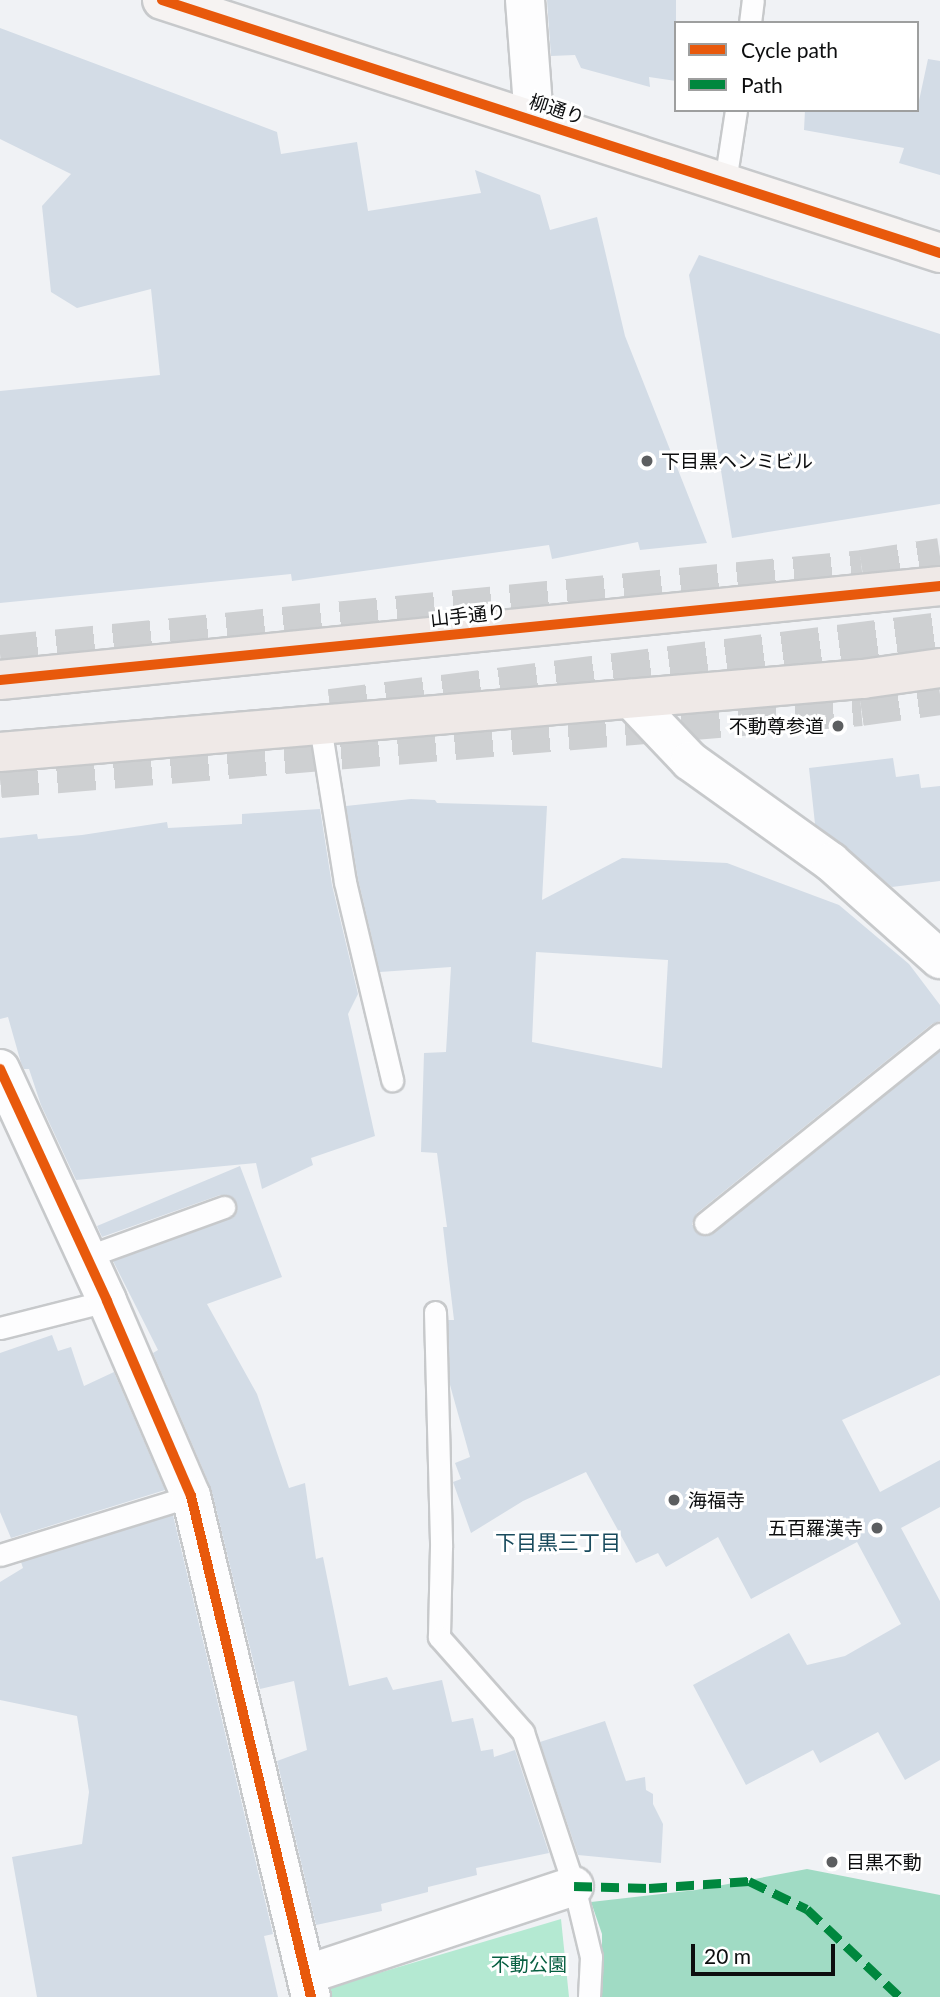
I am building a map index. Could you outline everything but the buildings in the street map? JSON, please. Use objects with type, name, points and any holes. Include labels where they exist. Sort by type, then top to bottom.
[{"type":"main road","name":"山手通り","points":[[0,680],[940,586]]},
{"type":"main road","points":[[0,752],[863,679],[940,668]]},
{"type":"street","name":"柳通り","points":[[162,0],[940,253]]},
{"type":"street","points":[[525,0],[534,120]]},
{"type":"street","points":[[631,699],[690,761],[831,862],[940,959]]},
{"type":"street","points":[[0,1069],[107,1301],[191,1496],[310,1985],[574,1886]]},
{"type":"lane","points":[[750,21],[753,0]]},
{"type":"lane","points":[[725,183],[736,112]]},
{"type":"lane","points":[[320,726],[345,882],[392,1080]]},
{"type":"lane","points":[[705,1223],[940,1034]]},
{"type":"lane","points":[[86,1257],[224,1207]]},
{"type":"lane","points":[[0,1328],[107,1301]]},
{"type":"lane","points":[[435,1312],[441,1547],[439,1637],[523,1732],[574,1886],[591,1957],[589,1997]]},
{"type":"lane","points":[[0,1555],[191,1496]]},
{"type":"green space","name":"目黒不動","points":[[807,1869],[940,1895],[940,1997],[602,1997],[602,1934],[591,1902],[696,1890]]},
{"type":"green space","name":"不動公園","points":[[561,1919],[569,1997],[330,1997],[328,1988]]},
{"type":"tunnel","points":[[0,654],[862,569],[940,557]]},
{"type":"tunnel","points":[[330,708],[940,631]]},
{"type":"tunnel","points":[[0,779],[861,707],[940,696]]},
{"type":"marked path","points":[[574,1886],[649,1888],[749,1881],[807,1909],[900,1997]]},
{"type":"cycle path","points":[[162,0],[940,253]]},
{"type":"cycle path","points":[[0,680],[940,586]]},
{"type":"cycle path","points":[[0,1069],[107,1301],[191,1496],[311,1997]]},
{"type":"place","name":"下目黒ヘンミビル","points":[[647,461]]},
{"type":"place","name":"不動尊参道","points":[[838,726]]},
{"type":"place","name":"海福寺","points":[[674,1500]]},
{"type":"place","name":"五百羅漢寺","points":[[877,1528]]},
{"type":"place","name":"目黒不動","points":[[832,1862]]},
{"type":"district","name":"下目黒三丁目","points":[[558,1542]]}]
